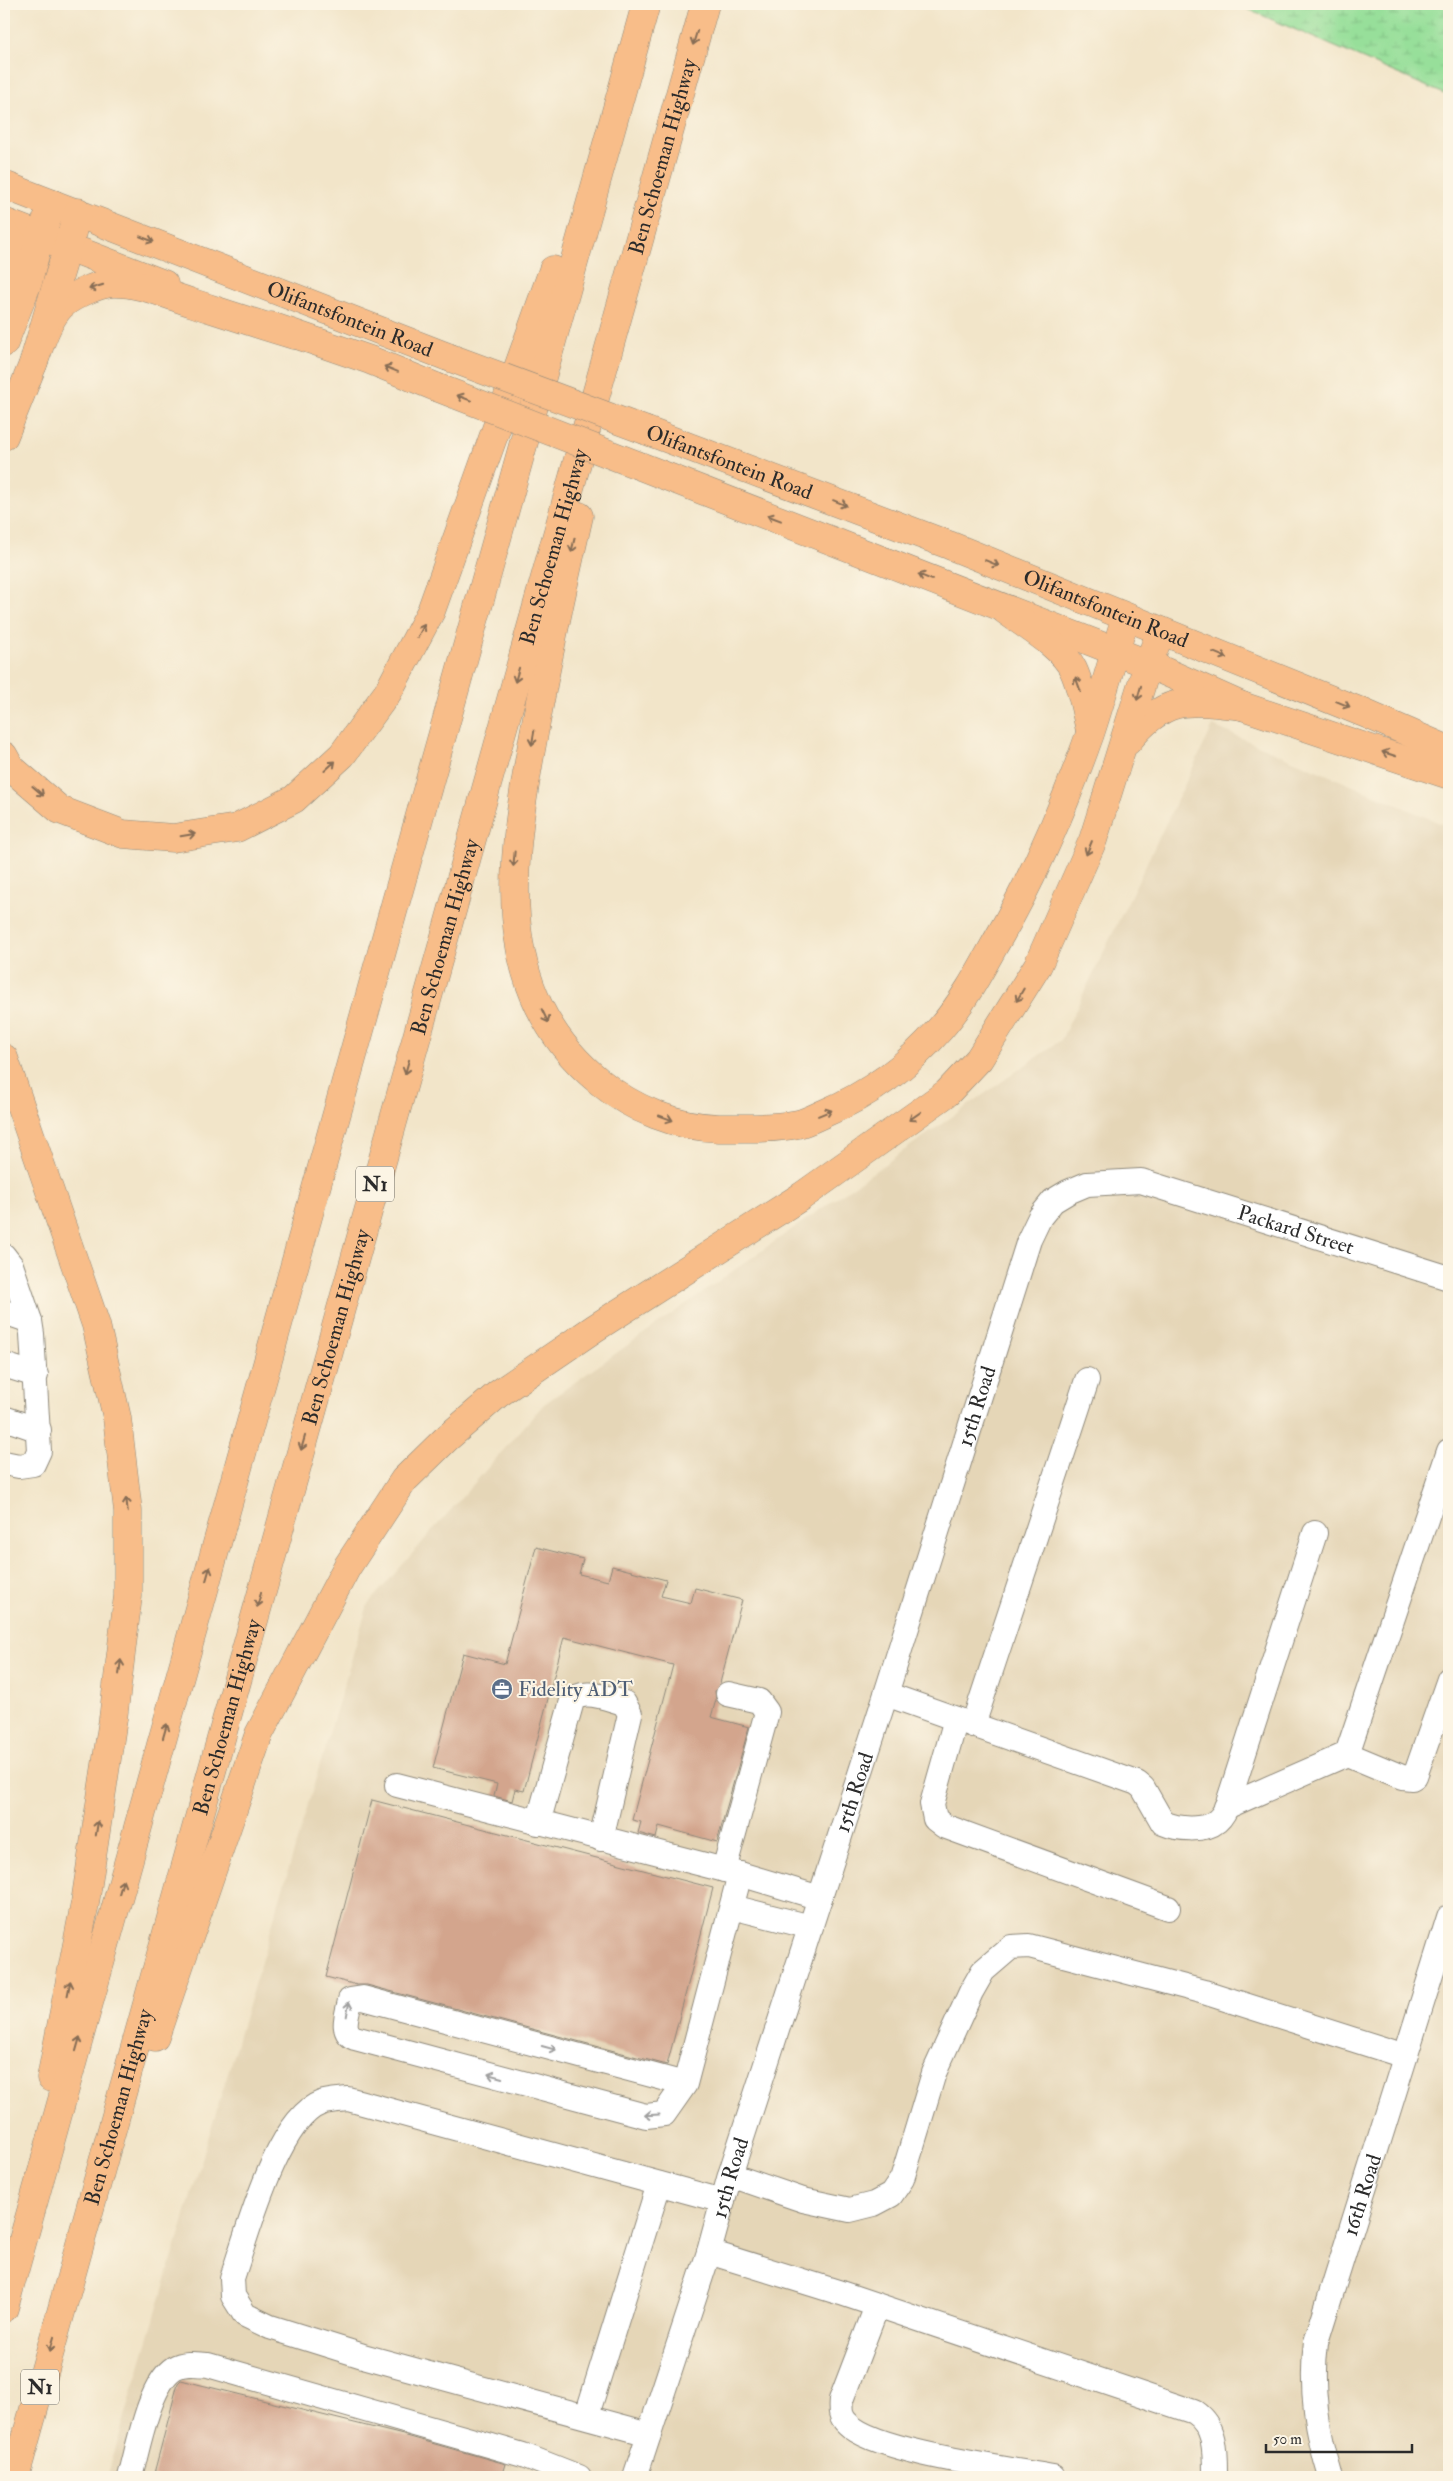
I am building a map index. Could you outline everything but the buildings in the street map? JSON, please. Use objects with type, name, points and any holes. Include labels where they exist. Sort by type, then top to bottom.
[{"type":"main road","points":[[4,2308],[631,52],[646,4]]},
{"type":"main road","name":"Ben Schoeman Highway","points":[[14,2477],[705,4]]},
{"type":"main road","points":[[4,756],[10,767],[60,810],[123,834],[173,838],[237,828],[294,799],[342,755],[388,692],[431,611],[631,52]]},
{"type":"main road","points":[[685,72],[553,626],[520,811],[514,865],[515,925],[522,962],[534,994],[554,1034],[579,1065],[609,1090],[639,1108],[672,1120],[714,1128],[799,1124],[850,1103],[896,1073],[941,1028],[973,983],[1010,919],[1050,837],[1091,731],[1126,617]]},
{"type":"main road","name":"Olifantsfontein Road","points":[[4,185],[78,212],[448,357],[814,493],[1161,631],[1449,750]]},
{"type":"main road","points":[[4,343],[28,282],[40,236],[53,204]]},
{"type":"main road","points":[[33,364],[78,212]]},
{"type":"main road","name":"Olifantsfontein Road","points":[[4,222],[294,334],[370,360],[1005,610],[1148,664],[1242,706],[1449,776]]},
{"type":"main road","points":[[4,233],[16,247],[21,264],[20,278],[4,337]]},
{"type":"main road","points":[[4,436],[48,328],[61,306],[91,288],[111,283],[131,284],[246,321],[294,334]]},
{"type":"main road","points":[[1005,610],[1062,654],[1072,667],[1081,690],[1091,731]]},
{"type":"main road","points":[[65,2297],[260,1734],[347,1567],[404,1480],[446,1439],[498,1394],[595,1328],[802,1196],[947,1094],[979,1059],[1038,965],[1093,840],[1148,664],[1161,631]]},
{"type":"main road","points":[[1124,745],[1142,723],[1169,705],[1186,702],[1215,702],[1242,706]]},
{"type":"main road","points":[[4,1058],[96,1325],[117,1418],[128,1521],[128,1596],[113,1720],[85,1903],[13,2276]]},
{"type":"street","name":"Packard Street","points":[[1141,1181],[1449,1278]]},
{"type":"street","name":"15th Road","points":[[635,2477],[709,2252],[730,2175],[886,1694],[1029,1240],[1040,1217],[1053,1201],[1068,1192],[1087,1184],[1141,1181]]},
{"type":"street","points":[[4,1256],[12,1265],[30,1321],[36,1375],[39,1430],[39,1451],[33,1464],[19,1466],[4,1463]]},
{"type":"street","points":[[4,1312],[30,1321]]},
{"type":"street","points":[[4,1365],[36,1375]]},
{"type":"street","points":[[1087,1380],[964,1722],[932,1804],[935,1819],[944,1826],[1168,1908]]},
{"type":"street","points":[[4,1418],[39,1430]]},
{"type":"street","points":[[1347,1754],[1449,1451]]},
{"type":"street","points":[[886,1694],[1137,1783],[1143,1788],[1159,1817],[1167,1824],[1188,1828],[1211,1824],[1218,1820],[1226,1807],[1315,1533]]},
{"type":"street","points":[[1226,1807],[1347,1754],[1402,1777],[1412,1778],[1449,1679]]},
{"type":"street","points":[[538,1822],[572,1701],[576,1695],[584,1694],[624,1703],[630,1714],[601,1839]]},
{"type":"street","points":[[685,2084],[364,1998],[350,2000],[345,2029],[348,2035],[355,2038],[646,2116],[664,2114],[685,2084],[732,1907],[732,1872],[767,1712],[759,1701],[728,1694]]},
{"type":"street","points":[[397,1785],[732,1872],[820,1898]]},
{"type":"street","points":[[732,1907],[811,1927]]},
{"type":"street","name":"16th Road","points":[[1331,2477],[1323,2451],[1314,2402],[1313,2367],[1316,2342],[1449,1917]]},
{"type":"street","points":[[730,2175],[803,2200],[850,2210],[874,2204],[891,2195],[902,2179],[934,2073],[971,1992],[983,1971],[1011,1947],[1029,1946],[1204,1992],[1406,2056]]},
{"type":"street","points":[[649,2434],[586,2415],[363,2356],[270,2327],[245,2315],[233,2296],[232,2278],[275,2157],[298,2119],[321,2103],[348,2099],[723,2202]]},
{"type":"street","points":[[586,2415],[659,2184]]},
{"type":"street","points":[[709,2252],[1194,2412],[1203,2418],[1210,2428],[1213,2439],[1215,2477]]},
{"type":"street","points":[[876,2306],[841,2400],[841,2416],[849,2426],[877,2441],[916,2452],[1053,2477]]},
{"type":"street","points":[[130,2477],[154,2396],[167,2374],[175,2367],[187,2364],[208,2365],[523,2455],[577,2477]]},
{"type":"shaded area","points":[[1213,726],[1449,827],[1449,2477],[107,2477],[368,1604],[544,1404],[1061,1040]]},
{"type":"green space","points":[[1236,4],[1449,4],[1449,96]]},
{"type":"place","name":"Fidelity ADT","points":[[502,1689]]}]
